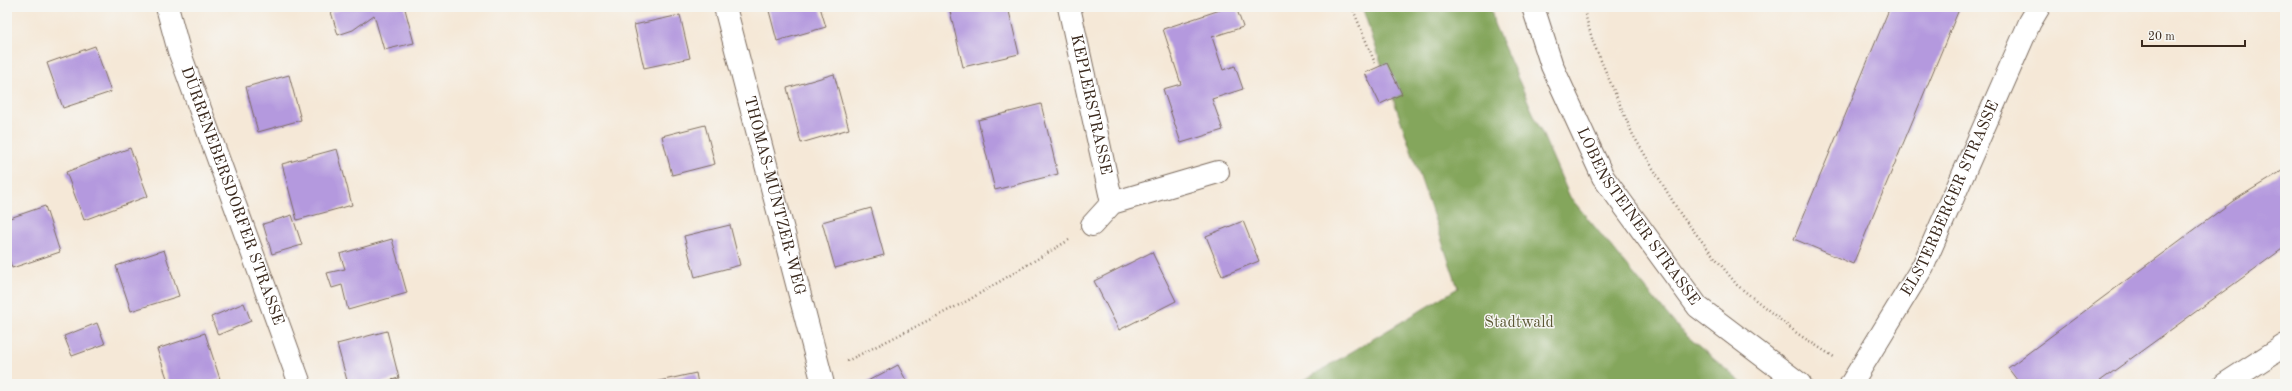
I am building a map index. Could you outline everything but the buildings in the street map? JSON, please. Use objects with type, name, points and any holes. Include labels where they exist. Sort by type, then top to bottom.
[{"type":"street","name":"DÜRRENEBERSDORFER STRASSE","points":[[167,7],[179,51],[300,384]]},
{"type":"street","name":"THOMAS-MÜNTZER-WEG","points":[[725,7],[823,384]]},
{"type":"street","name":"KEPLERSTRASSE","points":[[1068,7],[1112,203]]},
{"type":"street","name":"LOBENSTEINER STRASSE","points":[[1532,7],[1552,66],[1603,177],[1698,306],[1800,384]]},
{"type":"street","name":"ELSTERBERGER STRASSE","points":[[1854,379],[1923,266],[2030,22],[2039,7]]},
{"type":"street","points":[[1092,225],[1112,203],[1218,172]]},
{"type":"street","points":[[2225,384],[2285,345]]},
{"type":"path","points":[[1352,7],[1375,63]]},
{"type":"path","points":[[1583,7],[1593,42],[1633,135],[1681,216],[1737,285],[1854,379]]},
{"type":"path","points":[[848,361],[966,300],[1073,238]]},
{"type":"green space","name":"Stadtwald","points":[[1362,7],[1491,7],[1494,24],[1570,197],[1680,330],[1743,384],[1298,384],[1458,288]]}]
